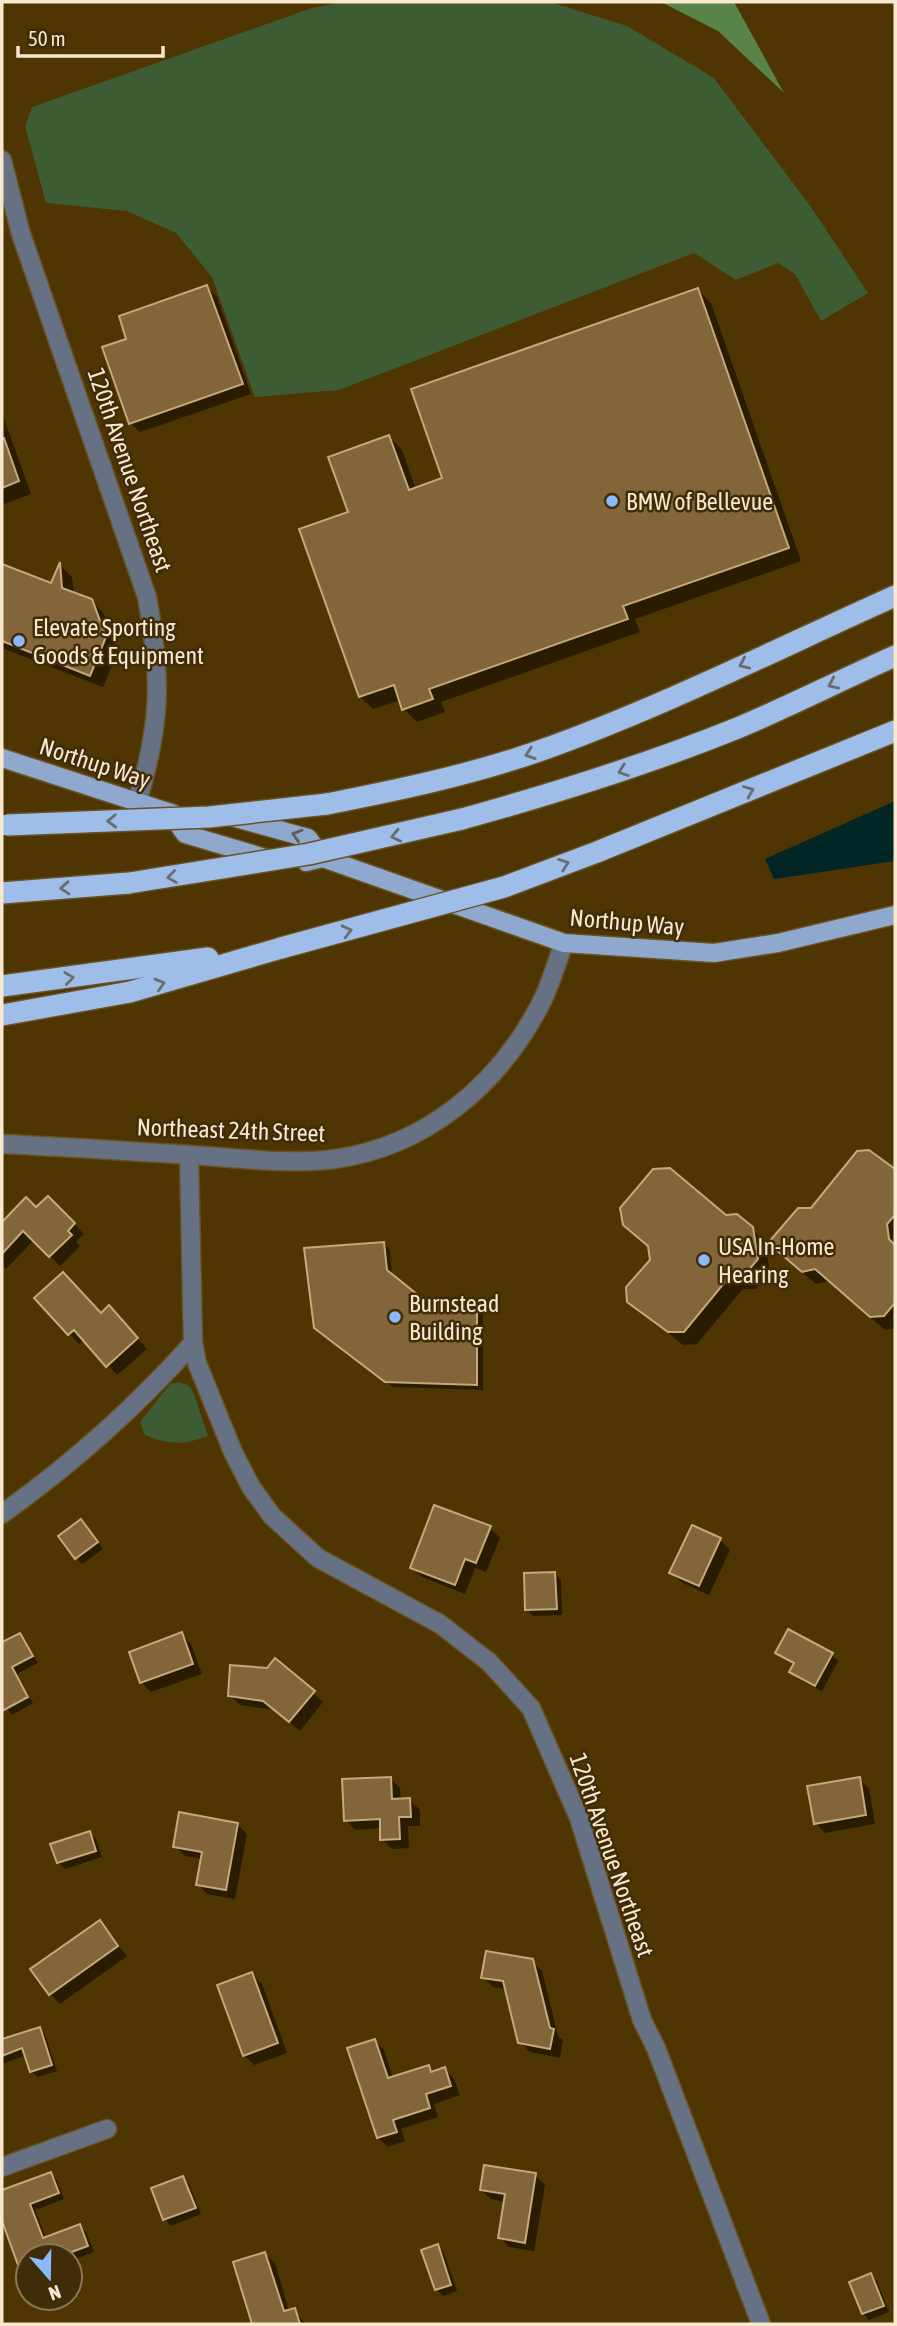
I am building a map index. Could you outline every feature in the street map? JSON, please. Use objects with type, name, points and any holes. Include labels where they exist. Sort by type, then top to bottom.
[{"type":"highway","points":[[4,825],[209,817],[327,804],[491,766],[586,733],[895,596]]},
{"type":"highway","points":[[2,893],[129,883],[309,854],[398,836],[606,777],[674,752],[895,656]]},
{"type":"highway","points":[[2,1015],[130,992],[492,890],[597,852],[895,731]]},
{"type":"highway","points":[[2,986],[281,948]]},
{"type":"main road","name":"Northup Way","points":[[2,758],[172,815],[185,834],[291,866],[323,858],[564,943],[714,953],[778,943],[895,915]]},
{"type":"main road","name":"Northup Way","points":[[172,815],[196,807],[308,838],[323,858]]},
{"type":"street","name":"120th Avenue Northeast","points":[[2,160],[21,234],[148,597],[158,659],[159,695],[148,766],[137,803]]},
{"type":"street","name":"Northeast 24th Street","points":[[2,1144],[286,1161],[335,1159],[390,1146],[433,1124],[476,1094],[512,1053],[541,1005],[564,943]]},
{"type":"street","name":"120th Avenue Northeast","points":[[188,1155],[193,1343],[197,1363],[233,1452],[272,1516],[317,1558],[440,1624],[489,1662],[531,1708],[579,1818],[642,2020],[656,2048],[761,2324]]},
{"type":"street","points":[[2,1514],[55,1476],[107,1432],[193,1343]]},
{"type":"street","points":[[2,2167],[107,2129]]},
{"type":"green space","points":[[344,2],[550,2],[627,26],[714,78],[811,207],[868,293],[821,321],[795,274],[778,263],[736,280],[694,253],[339,390],[255,397],[212,277],[176,233],[127,211],[46,203],[25,126],[32,107],[312,8]]},
{"type":"green space","points":[[661,2],[734,2],[784,93],[718,31]]},
{"type":"green space","points":[[179,1382],[188,1385],[193,1391],[208,1436],[176,1443],[145,1435],[140,1422],[170,1384]]},
{"type":"water","points":[[895,801],[895,861],[774,879],[765,859]]},
{"type":"building","points":[[207,285],[243,384],[129,424],[102,347],[126,339],[119,316]]},
{"type":"building","name":"BMW of Bellevue","points":[[698,288],[789,548],[623,606],[628,619],[429,689],[433,699],[402,710],[394,685],[359,697],[299,529],[348,512],[328,457],[389,435],[409,490],[442,478],[411,389]]},
{"type":"building","points":[[4,438],[19,481],[2,488],[2,439]]},
{"type":"building","points":[[60,562],[62,588],[92,599],[106,637],[90,676],[2,641],[2,564],[51,583]]},
{"type":"building","points":[[869,1150],[895,1169],[895,1215],[887,1224],[889,1239],[895,1245],[895,1303],[884,1316],[870,1317],[815,1269],[802,1272],[768,1243],[798,1208],[811,1208],[857,1151]]},
{"type":"building","points":[[670,1168],[726,1215],[737,1214],[753,1227],[758,1259],[743,1277],[729,1277],[684,1332],[668,1332],[627,1302],[626,1287],[650,1260],[648,1246],[623,1225],[620,1208],[653,1169]]},
{"type":"building","points":[[48,1196],[75,1223],[68,1231],[72,1235],[49,1257],[23,1231],[2,1254],[2,1222],[26,1197],[36,1207]]},
{"type":"building","name":"Burnstead Building","points":[[384,1242],[387,1270],[428,1303],[477,1305],[477,1385],[385,1382],[314,1328],[304,1248]]},
{"type":"building","points":[[63,1272],[101,1313],[109,1305],[138,1338],[106,1367],[74,1330],[68,1335],[34,1298]]},
{"type":"building","points":[[434,1505],[491,1526],[476,1563],[465,1559],[455,1585],[410,1568]]},
{"type":"building","points":[[81,1519],[98,1542],[75,1559],[58,1536]]},
{"type":"building","points":[[692,1525],[721,1538],[699,1586],[669,1573]]},
{"type":"building","points":[[555,1572],[557,1609],[525,1610],[524,1573]]},
{"type":"building","points":[[788,1629],[833,1653],[815,1686],[789,1672],[794,1663],[775,1653]]},
{"type":"building","points":[[182,1632],[193,1664],[140,1683],[129,1652]]},
{"type":"building","points":[[20,1633],[33,1656],[12,1667],[28,1697],[2,1711],[2,1642]]},
{"type":"building","points":[[275,1658],[315,1691],[289,1722],[263,1701],[228,1696],[230,1665],[267,1668]]},
{"type":"building","points":[[391,1777],[392,1799],[410,1798],[411,1817],[399,1817],[400,1839],[380,1840],[380,1819],[344,1821],[342,1779]]},
{"type":"building","points":[[860,1777],[866,1815],[814,1824],[807,1786]]},
{"type":"building","points":[[179,1812],[238,1823],[226,1890],[196,1885],[202,1852],[173,1847]]},
{"type":"building","points":[[90,1831],[96,1851],[57,1863],[50,1844]]},
{"type":"building","points":[[100,1920],[118,1946],[49,1995],[30,1969]]},
{"type":"building","points":[[486,1951],[533,1959],[550,2028],[554,2029],[550,2049],[518,2043],[503,1981],[481,1978]]},
{"type":"building","points":[[252,1972],[278,2043],[243,2056],[217,1985]]},
{"type":"building","points":[[40,2027],[52,2065],[30,2072],[22,2048],[2,2056],[2,2039]]},
{"type":"building","points":[[375,2039],[388,2078],[429,2065],[431,2072],[445,2067],[451,2086],[426,2094],[430,2108],[393,2120],[397,2132],[377,2138],[347,2048]]},
{"type":"building","points":[[484,2165],[536,2173],[525,2243],[498,2238],[505,2194],[480,2190]]},
{"type":"building","points":[[51,2172],[59,2193],[30,2204],[43,2238],[80,2224],[88,2246],[84,2247],[84,2242],[14,2242],[14,2254],[2,2221],[2,2190]]},
{"type":"building","points":[[183,2176],[196,2208],[163,2220],[151,2188]]},
{"type":"building","points":[[438,2244],[451,2285],[435,2290],[421,2250]]},
{"type":"building","points":[[265,2252],[284,2311],[295,2308],[300,2324],[252,2324],[233,2262]]},
{"type":"building","points":[[871,2273],[884,2306],[862,2314],[849,2282]]},
{"type":"place","name":"BMW of Bellevue","points":[[612,501]]},
{"type":"place","name":"Elevate Sporting Goods & Equipment","points":[[19,641]]},
{"type":"place","name":"USA In-Home Hearing","points":[[704,1260]]},
{"type":"place","name":"Burnstead Building","points":[[395,1317]]}]
